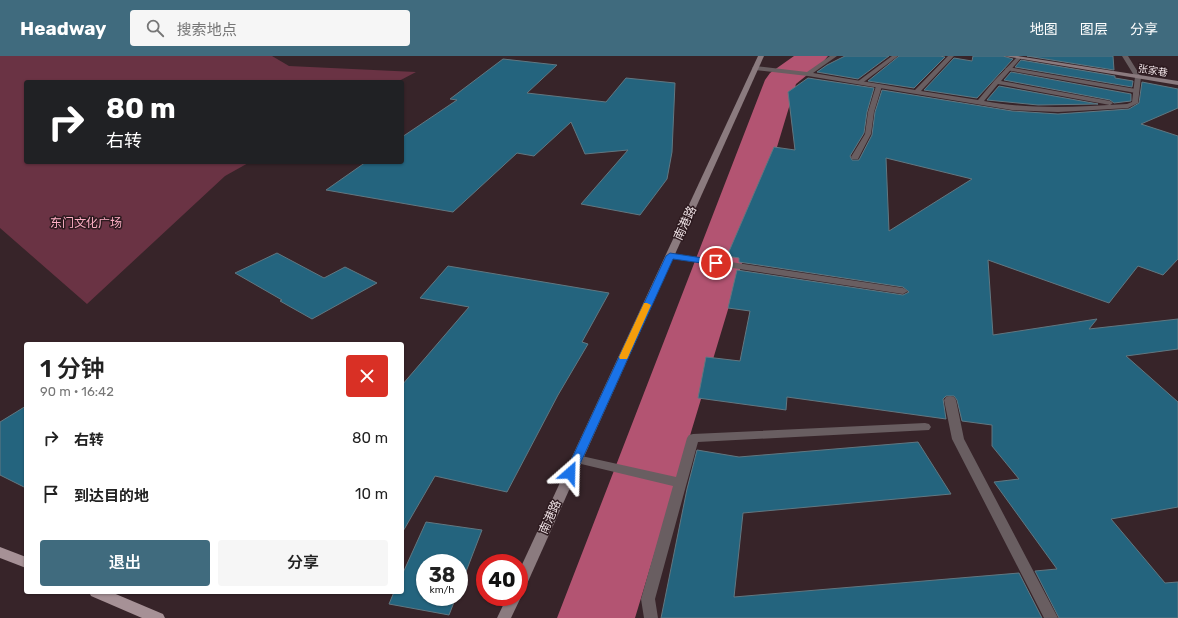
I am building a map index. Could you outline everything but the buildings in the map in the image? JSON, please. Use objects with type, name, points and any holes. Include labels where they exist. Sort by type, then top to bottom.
[{"type":"main road","points":[[0,552],[24,562]]},
{"type":"main road","points":[[101,594],[158,618]]},
{"type":"street","name":"南港路","points":[[528,567],[761,56]]},
{"type":"street","points":[[808,74],[834,56]]},
{"type":"street","points":[[859,83],[895,56]]},
{"type":"street","points":[[917,92],[952,56]]},
{"type":"street","name":"张家巷","points":[[1008,56],[1178,83]]},
{"type":"street","points":[[756,68],[808,74],[1012,108],[1058,110],[1128,106],[1135,103],[1138,77],[1126,56]]},
{"type":"street","points":[[979,103],[1018,58]]},
{"type":"street","points":[[1008,69],[1136,91]]},
{"type":"street","points":[[996,82],[1128,106]]},
{"type":"street","points":[[855,158],[868,134],[871,112],[879,86]]},
{"type":"street","points":[[671,256],[903,291]]},
{"type":"street","points":[[950,400],[958,439],[1051,618]]},
{"type":"street","points":[[651,618],[648,600],[693,438],[925,427]]},
{"type":"street","points":[[578,460],[681,483]]},
{"type":"street","points":[[504,618],[510,606]]},
{"type":"green space","name":"东门文化广场","points":[[0,56],[272,56],[289,66],[416,72],[401,80],[24,80],[24,164],[246,164],[225,176],[87,304],[0,228]]},
{"type":"waterway","points":[[596,618],[781,80],[813,56]]},
{"type":"slow traffic","points":[[623,357],[647,305]]},
{"type":"route","points":[[570,473],[670,256],[716,263]]}]
